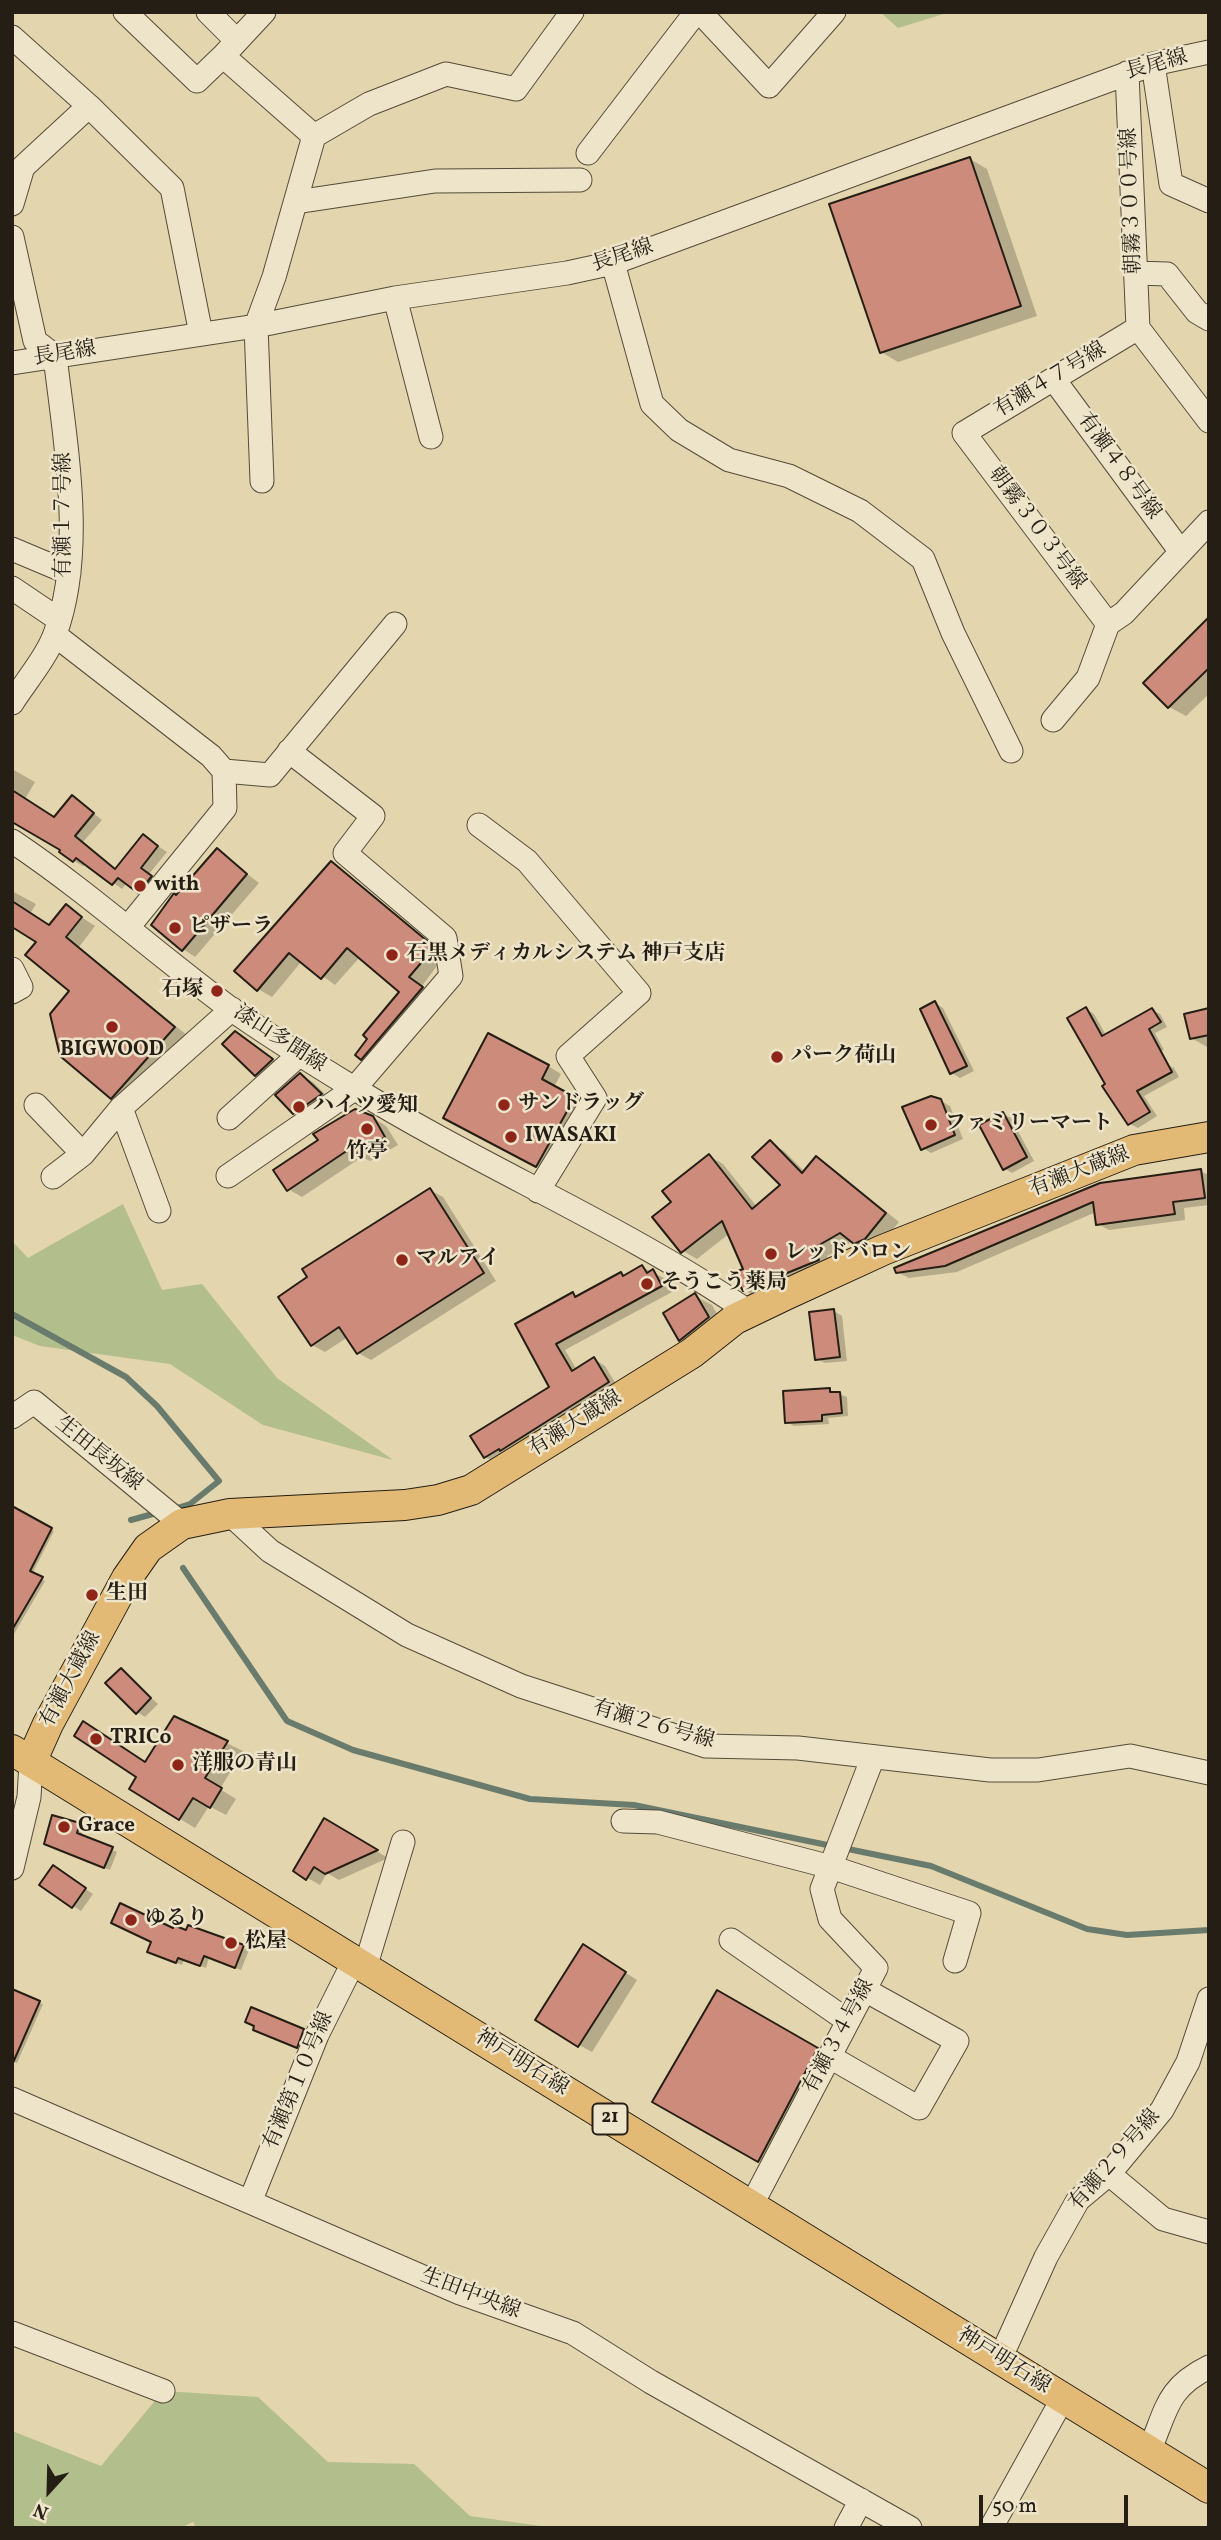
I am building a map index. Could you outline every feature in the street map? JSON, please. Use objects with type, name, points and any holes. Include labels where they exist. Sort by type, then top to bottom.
[{"type":"main road","name":"有瀬大蔵線","points":[[22,1756],[48,1724],[127,1578],[148,1548],[182,1524],[230,1514],[405,1505],[438,1500],[471,1490],[692,1353],[749,1312],[883,1250],[1134,1150],[1209,1137]]},
{"type":"main road","name":"神戸明石線","points":[[22,1756],[1209,2488]]},
{"type":"street","points":[[125,12],[197,81],[264,12]]},
{"type":"street","points":[[208,12],[229,48],[314,136]]},
{"type":"street","points":[[262,481],[256,326],[274,278],[314,136],[369,104],[446,74],[516,89],[572,12]]},
{"type":"street","points":[[588,153],[698,12],[769,86],[834,12]]},
{"type":"street","points":[[12,37],[89,106],[172,188],[201,334]]},
{"type":"street","name":"長尾線","points":[[12,363],[256,326],[395,298],[567,274],[613,263],[1127,73],[1153,64],[1209,52]]},
{"type":"street","points":[[1153,64],[1171,184],[1209,201]]},
{"type":"street","name":"朝霧３００号線","points":[[1127,73],[1138,328]]},
{"type":"street","points":[[12,204],[18,162],[89,106]]},
{"type":"street","points":[[296,202],[435,181],[580,180]]},
{"type":"street","points":[[12,237],[35,341],[55,356]]},
{"type":"street","points":[[613,263],[652,404],[679,430],[729,460],[789,476],[860,511],[923,559],[954,633],[1011,751]]},
{"type":"street","points":[[1136,273],[1167,274],[1197,312],[1209,319]]},
{"type":"street","points":[[395,298],[430,437]]},
{"type":"street","points":[[1138,328],[1209,421]]},
{"type":"street","name":"有瀬４７号線","points":[[964,433],[1055,381],[1138,328]]},
{"type":"street","name":"有瀬１７号線","points":[[12,702],[57,627],[69,573],[70,481],[55,356]]},
{"type":"street","name":"有瀬４８号線","points":[[1055,381],[1181,552]]},
{"type":"street","name":"朝霧３０３号線","points":[[964,433],[1108,624]]},
{"type":"street","points":[[1053,720],[1088,678],[1108,624],[1124,613],[1209,522]]},
{"type":"street","points":[[12,549],[69,573]]},
{"type":"street","points":[[12,588],[211,756],[224,771],[225,808],[129,926]]},
{"type":"street","points":[[224,771],[270,775],[395,624]]},
{"type":"street","points":[[228,1176],[354,1089],[451,976],[445,938],[345,853],[373,816],[289,751]]},
{"type":"street","points":[[479,825],[527,861],[639,993],[568,1056],[595,1098],[538,1191]]},
{"type":"street","name":"漆山多聞線","points":[[12,841],[129,926],[232,1009],[354,1089],[749,1312]]},
{"type":"street","points":[[12,969],[21,988],[12,992]]},
{"type":"street","points":[[53,1177],[83,1154],[121,1108],[232,1009]]},
{"type":"street","points":[[229,1118],[300,1054]]},
{"type":"street","points":[[36,1105],[83,1154]]},
{"type":"street","points":[[121,1108],[159,1211]]},
{"type":"street","name":"生田長坂線","points":[[12,1417],[34,1402],[182,1524]]},
{"type":"street","name":"有瀬２６号線","points":[[230,1514],[270,1551],[407,1635],[521,1686],[706,1746],[798,1748],[1002,1770],[1038,1770],[1130,1756],[1209,1773]]},
{"type":"street","points":[[12,1868],[30,1797],[22,1756]]},
{"type":"street","name":"有瀬３４号線","points":[[751,2206],[876,1968],[830,1919],[822,1889],[873,1757]]},
{"type":"street","points":[[623,1821],[658,1822],[832,1863],[969,1913],[955,1961]]},
{"type":"street","name":"有瀬第１０号線","points":[[250,2202],[317,2035],[359,1965],[403,1842]]},
{"type":"street","points":[[732,1940],[848,2021]]},
{"type":"street","points":[[830,2057],[919,2108],[957,2040],[865,1990]]},
{"type":"street","name":"有瀬２９号線","points":[[1000,2359],[1046,2257],[1078,2200],[1109,2174],[1198,2066],[1209,1998]]},
{"type":"street","name":"生田中央線","points":[[12,2099],[460,2292],[573,2333],[651,2382],[909,2528]]},
{"type":"street","points":[[1109,2174],[1163,2219],[1209,2232]]},
{"type":"street","points":[[12,2333],[163,2391]]},
{"type":"street","points":[[1149,2451],[1176,2388],[1189,2377],[1209,2367]]},
{"type":"street","points":[[991,2528],[1063,2398]]},
{"type":"street","points":[[846,2528],[861,2500]]},
{"type":"green space","points":[[880,12],[950,12],[898,28]]},
{"type":"green space","points":[[123,1204],[162,1290],[202,1284],[277,1378],[393,1460],[263,1425],[170,1364],[40,1346],[12,1335],[12,1241],[28,1258]]},
{"type":"green space","points":[[163,2391],[258,2397],[328,2462],[414,2464],[470,2516],[555,2528],[196,2528],[193,2522],[180,2528],[12,2527],[12,2431],[101,2466]]},
{"type":"building","points":[[970,157],[1021,306],[880,353],[829,204]]},
{"type":"building","points":[[1209,617],[1209,668],[1168,708],[1143,683]]},
{"type":"building","points":[[12,790],[54,817],[72,795],[94,813],[75,836],[115,869],[143,834],[158,846],[141,868],[152,876],[138,893],[118,878],[112,885],[76,858],[73,862],[59,852],[60,850],[12,822]]},
{"type":"building","points":[[217,848],[247,874],[182,951],[151,925],[174,893],[176,895]]},
{"type":"building","points":[[331,861],[432,945],[433,949],[409,977],[423,987],[361,1060],[355,1055],[367,1039],[363,1035],[399,992],[347,948],[321,979],[289,953],[257,991],[234,971]]},
{"type":"building","points":[[12,901],[49,925],[66,904],[82,917],[66,937],[175,1027],[111,1099],[60,1056],[50,1014],[69,991],[25,955],[36,942],[12,927]]},
{"type":"building","points":[[935,1001],[967,1066],[950,1074],[920,1009]]},
{"type":"building","points":[[1086,1007],[1102,1036],[1152,1008],[1161,1022],[1149,1029],[1172,1072],[1137,1091],[1150,1112],[1128,1125],[1102,1086],[1105,1084],[1067,1018]]},
{"type":"building","points":[[1209,1008],[1209,1035],[1190,1039],[1184,1014]]},
{"type":"building","points":[[235,1031],[273,1059],[255,1076],[222,1044]]},
{"type":"building","points":[[488,1033],[549,1065],[542,1079],[575,1097],[536,1167],[443,1118]]},
{"type":"building","name":"ハイツ愛知","points":[[300,1073],[322,1094],[293,1114],[275,1095]]},
{"type":"building","points":[[931,1096],[941,1099],[955,1135],[921,1150],[902,1107]]},
{"type":"building","points":[[355,1109],[373,1116],[385,1137],[355,1155],[351,1148],[287,1191],[273,1170],[318,1140],[313,1134]]},
{"type":"building","points":[[1003,1112],[1027,1157],[1003,1170],[979,1125]]},
{"type":"building","points":[[770,1140],[802,1173],[816,1156],[886,1213],[865,1239],[854,1244],[840,1233],[814,1248],[819,1260],[743,1291],[733,1273],[743,1269],[722,1221],[681,1253],[652,1217],[671,1202],[662,1191],[709,1154],[752,1209],[780,1185],[752,1157]]},
{"type":"building","points":[[1201,1169],[1205,1198],[1173,1202],[1175,1214],[1096,1225],[1093,1202],[945,1266],[896,1273],[894,1268],[1100,1183]]},
{"type":"building","points":[[430,1188],[484,1273],[357,1354],[339,1327],[311,1346],[278,1297],[307,1277],[302,1269]]},
{"type":"building","points":[[642,1265],[647,1273],[653,1269],[662,1286],[556,1344],[572,1371],[594,1357],[609,1382],[500,1451],[499,1449],[484,1458],[470,1436],[549,1387],[515,1324],[573,1292],[575,1297],[621,1272],[623,1276]]},
{"type":"building","points":[[695,1293],[709,1317],[679,1341],[663,1313]]},
{"type":"building","points":[[834,1309],[840,1357],[815,1360],[809,1312]]},
{"type":"building","points":[[830,1388],[830,1392],[840,1392],[842,1413],[822,1415],[822,1421],[785,1423],[783,1391]]},
{"type":"building","points":[[12,1506],[52,1528],[30,1571],[43,1577],[12,1630]]},
{"type":"building","points":[[121,1668],[151,1698],[136,1714],[105,1683]]},
{"type":"building","points":[[174,1716],[228,1741],[205,1778],[222,1788],[210,1808],[193,1798],[179,1820],[129,1789],[136,1777],[74,1736],[83,1721],[145,1762]]},
{"type":"building","points":[[52,1815],[80,1823],[77,1833],[113,1847],[104,1868],[44,1844]]},
{"type":"building","points":[[324,1818],[378,1850],[325,1874],[314,1867],[306,1880],[293,1871]]},
{"type":"building","points":[[53,1865],[86,1888],[72,1908],[39,1885]]},
{"type":"building","points":[[120,1903],[173,1928],[173,1925],[186,1930],[188,1925],[244,1945],[235,1968],[204,1956],[200,1966],[178,1958],[176,1963],[147,1952],[151,1942],[111,1923]]},
{"type":"building","points":[[583,1944],[626,1972],[578,2047],[535,2020]]},
{"type":"building","points":[[12,1989],[40,2001],[12,2065]]},
{"type":"building","points":[[717,1990],[818,2048],[758,2162],[652,2102]]},
{"type":"building","points":[[251,2007],[304,2029],[297,2048],[253,2030],[254,2026],[245,2022]]},
{"type":"waterway","points":[[12,1314],[126,1377],[157,1406],[219,1481],[190,1504],[174,1509]]},
{"type":"waterway","points":[[131,1520],[160,1512]]},
{"type":"waterway","points":[[183,1568],[287,1721],[353,1750],[530,1799],[634,1805],[832,1846]]},
{"type":"waterway","points":[[843,1848],[931,1866],[1087,1929],[1127,1935],[1209,1930]]},
{"type":"place","name":"with","points":[[140,886]]},
{"type":"place","name":"ピザーラ","points":[[175,928]]},
{"type":"place","name":"石黒メディカルシステム 神戸支店","points":[[392,955]]},
{"type":"place","name":"石塚","points":[[217,991]]},
{"type":"place","name":"BIGWOOD","points":[[112,1027]]},
{"type":"place","name":"パーク荷山","points":[[777,1057]]},
{"type":"place","name":"サンドラッグ","points":[[504,1105]]},
{"type":"place","name":"ハイツ愛知","points":[[299,1107]]},
{"type":"place","name":"ファミリーマート","points":[[931,1125]]},
{"type":"place","name":"竹亭","points":[[367,1129]]},
{"type":"place","name":"IWASAKI","points":[[511,1137]]},
{"type":"place","name":"レッドバロン","points":[[771,1254]]},
{"type":"place","name":"マルアイ","points":[[402,1260]]},
{"type":"place","name":"そうこう薬局","points":[[647,1284]]},
{"type":"place","name":"生田","points":[[92,1595]]},
{"type":"place","name":"TRICo","points":[[96,1739]]},
{"type":"place","name":"洋服の青山","points":[[178,1765]]},
{"type":"place","name":"Grace","points":[[64,1827]]},
{"type":"place","name":"ゆるり","points":[[131,1920]]},
{"type":"place","name":"松屋","points":[[231,1943]]}]
